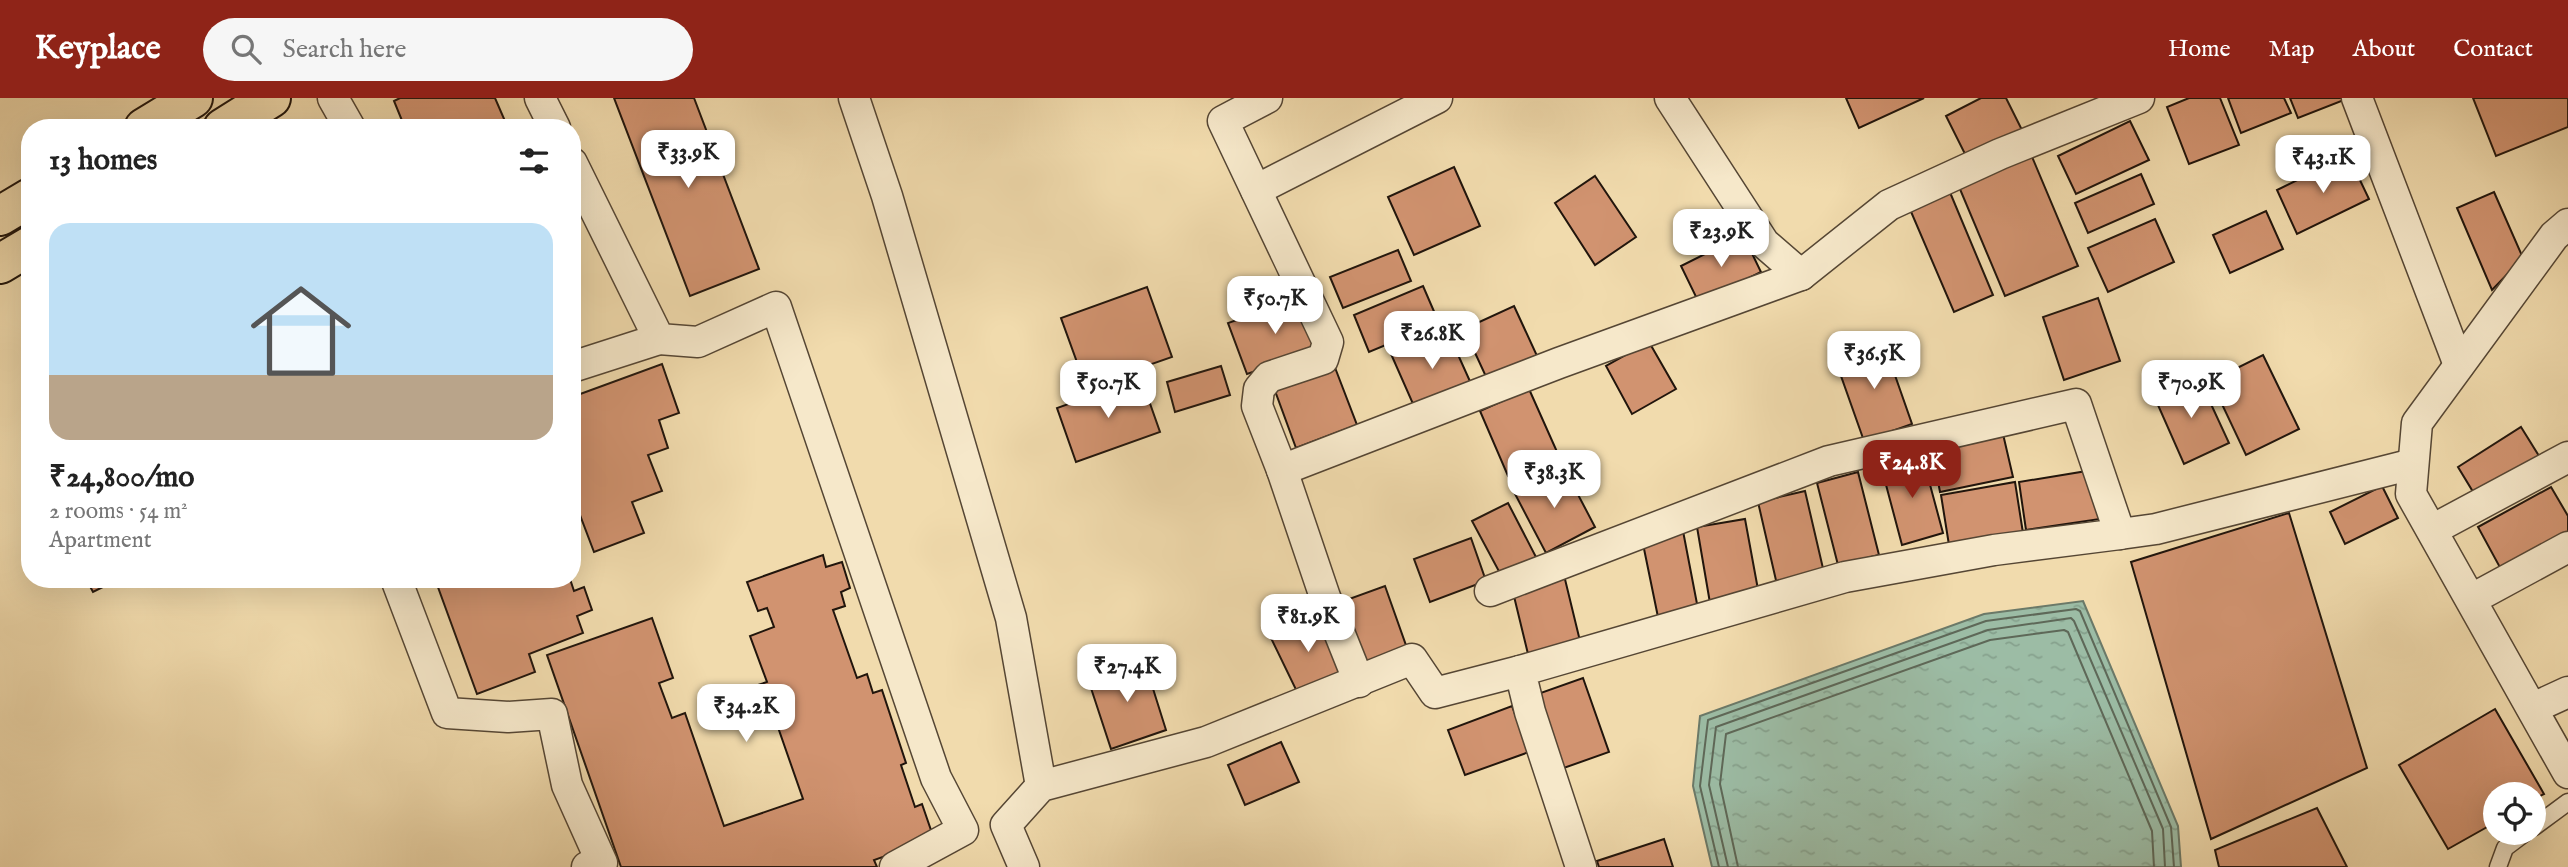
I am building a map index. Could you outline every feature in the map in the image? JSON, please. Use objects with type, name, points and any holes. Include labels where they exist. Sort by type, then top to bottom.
[{"type":"main road","points":[[159,119],[193,98]]},
{"type":"main road","points":[[237,119],[271,98]]},
{"type":"main road","points":[[0,264],[21,251]]},
{"type":"street","points":[[333,98],[345,119]]},
{"type":"street","points":[[540,98],[550,119]]},
{"type":"street","points":[[854,98],[887,196],[1011,618],[1041,786]]},
{"type":"street","points":[[1266,98],[1223,121],[1328,342],[1323,359],[1269,377],[1259,389],[1257,406],[1325,597],[1359,682]]},
{"type":"street","points":[[1256,190],[1437,98]]},
{"type":"street","points":[[1670,98],[1764,243],[1801,275]]},
{"type":"street","points":[[1282,470],[1559,363],[1801,275],[1889,205],[2000,154],[2139,98]]},
{"type":"street","points":[[2357,98],[2459,365]]},
{"type":"street","points":[[581,181],[659,339]]},
{"type":"street","points":[[2568,224],[2554,236],[2417,423],[2411,494],[2568,773]]},
{"type":"street","points":[[581,364],[659,339],[698,342],[776,307],[936,778],[964,830]]},
{"type":"street","points":[[1490,591],[1829,461],[2076,404],[2120,534]]},
{"type":"street","points":[[2432,530],[2568,457]]},
{"type":"street","points":[[895,867],[964,830],[1006,825],[1041,786],[1206,742],[1412,659],[1435,693],[1845,577],[1994,550],[2156,529],[2413,464]]},
{"type":"street","points":[[2472,599],[2568,547]]},
{"type":"street","points":[[399,588],[447,713],[508,717],[552,714],[567,785],[603,863],[587,867]]},
{"type":"street","points":[[1520,671],[1530,712],[1581,867]]},
{"type":"street","points":[[2533,708],[2568,692]]},
{"type":"street","points":[[1006,825],[1024,867]]},
{"type":"lane","points":[[2546,818],[2568,802]]},
{"type":"lane","points":[[2498,867],[2505,848],[2509,845]]},
{"type":"water","points":[[2083,601],[2178,826],[2181,867],[1712,867],[1693,786],[1700,716],[1984,614]]},
{"type":"building","points":[[400,98],[495,98],[504,119],[401,119],[394,101]]},
{"type":"building","points":[[614,98],[694,98],[759,269],[690,296]]},
{"type":"building","points":[[1846,98],[1924,98],[1859,128]]},
{"type":"building","points":[[1981,98],[2006,98],[2024,134],[1969,162],[1946,116]]},
{"type":"building","points":[[2189,98],[2220,98],[2239,145],[2189,164],[2167,107]]},
{"type":"building","points":[[2228,98],[2284,98],[2291,113],[2241,133]]},
{"type":"building","points":[[2290,98],[2343,98],[2344,100],[2298,118]]},
{"type":"building","points":[[2473,98],[2568,98],[2568,127],[2496,156]]},
{"type":"building","points":[[2130,121],[2149,160],[2076,194],[2058,156]]},
{"type":"building","points":[[2030,152],[2078,266],[2005,296],[1957,182]]},
{"type":"building","points":[[2348,155],[2369,199],[2297,234],[2277,190]]},
{"type":"building","points":[[1454,167],[1480,226],[1414,255],[1388,197]]},
{"type":"building","points":[[2141,174],[2154,204],[2088,233],[2075,203]]},
{"type":"building","points":[[1595,176],[1636,237],[1595,265],[1555,203]]},
{"type":"building","points":[[1949,190],[1993,295],[1954,312],[1909,207]]},
{"type":"building","points":[[2494,192],[2523,258],[2492,290],[2457,208]]},
{"type":"building","points":[[2266,211],[2283,249],[2230,273],[2213,235]]},
{"type":"building","points":[[2155,219],[2174,262],[2108,292],[2088,248]]},
{"type":"building","points":[[1743,235],[1761,272],[1699,303],[1681,266]]},
{"type":"building","points":[[1398,250],[1411,281],[1343,308],[1330,277]]},
{"type":"building","points":[[1423,286],[1439,323],[1369,352],[1354,315]]},
{"type":"building","points":[[1147,287],[1172,357],[1086,387],[1061,318]]},
{"type":"building","points":[[1303,297],[1322,348],[1247,374],[1228,323]]},
{"type":"building","points":[[2098,298],[2120,361],[2064,380],[2043,317]]},
{"type":"building","points":[[1514,306],[1538,358],[1488,381],[1464,329]]},
{"type":"building","points":[[1446,328],[1473,388],[1417,413],[1391,354]]},
{"type":"building","points":[[1883,341],[1912,424],[1864,441],[1835,359]]},
{"type":"building","points":[[1649,342],[1676,389],[1632,414],[1606,366]]},
{"type":"building","points":[[2263,355],[2299,429],[2246,455],[2211,381]]},
{"type":"building","points":[[662,364],[679,413],[659,420],[668,448],[648,455],[662,491],[632,502],[644,533],[594,552],[581,518],[581,394]]},
{"type":"building","points":[[1334,365],[1357,425],[1296,448],[1274,388]]},
{"type":"building","points":[[1221,366],[1230,395],[1175,412],[1167,382]]},
{"type":"building","points":[[2198,376],[2229,443],[2184,464],[2154,396]]},
{"type":"building","points":[[1141,378],[1160,432],[1076,462],[1057,408]]},
{"type":"building","points":[[1529,389],[1558,454],[1508,476],[1480,411]]},
{"type":"building","points":[[2521,427],[2539,456],[2475,495],[2458,467]]},
{"type":"building","points":[[2003,434],[2013,477],[1940,492],[1932,449]]},
{"type":"building","points":[[1922,455],[1943,533],[1902,545],[1881,466]]},
{"type":"building","points":[[1563,466],[1595,527],[1546,553],[1514,492]]},
{"type":"building","points":[[2093,470],[2100,519],[2026,530],[2019,482]]},
{"type":"building","points":[[1858,472],[1879,555],[1838,565],[1817,483]]},
{"type":"building","points":[[2015,482],[2023,533],[1949,545],[1941,495]]},
{"type":"building","points":[[2382,486],[2398,518],[2345,544],[2330,512]]},
{"type":"building","points":[[2551,487],[2568,516],[2568,537],[2503,573],[2478,527]]},
{"type":"building","points":[[1805,491],[1825,577],[1778,589],[1758,502]]},
{"type":"building","points":[[1508,503],[1537,559],[1502,577],[1472,521]]},
{"type":"building","points":[[2289,513],[2367,768],[2211,839],[2131,562]]},
{"type":"building","points":[[1745,519],[1759,595],[1710,603],[1697,527]]},
{"type":"building","points":[[1683,531],[1698,609],[1658,617],[1642,539]]},
{"type":"building","points":[[1471,538],[1486,581],[1430,602],[1414,559]]},
{"type":"building","points":[[823,555],[826,567],[842,562],[850,588],[841,592],[845,606],[833,610],[857,678],[867,674],[873,693],[882,690],[906,763],[901,765],[915,807],[922,804],[934,839],[874,860],[877,867],[621,867],[547,655],[652,618],[673,678],[659,683],[672,718],[685,713],[724,826],[803,799],[773,713],[762,717],[752,687],[767,682],[750,636],[774,627],[767,608],[758,611],[747,582]]},
{"type":"building","points":[[1563,571],[1580,641],[1528,654],[1511,584]]},
{"type":"building","points":[[1385,586],[1408,651],[1360,668],[1338,603]]},
{"type":"building","points":[[584,587],[592,610],[577,616],[583,633],[529,654],[535,672],[477,694],[438,588],[573,588],[574,591]]},
{"type":"building","points":[[1320,609],[1345,678],[1301,700],[1269,634]]},
{"type":"building","points":[[1144,660],[1166,730],[1111,749],[1088,679]]},
{"type":"building","points":[[1583,678],[1609,752],[1558,770],[1532,696]]},
{"type":"building","points":[[1512,706],[1529,752],[1465,775],[1448,730]]},
{"type":"building","points":[[2495,709],[2537,782],[2483,782],[2483,829],[2448,849],[2399,765]]},
{"type":"building","points":[[1281,742],[1299,782],[1245,805],[1228,765]]},
{"type":"building","points":[[2317,808],[2347,867],[2219,867],[2215,850]]},
{"type":"building","points":[[1664,839],[1673,867],[1599,867],[1597,861]]}]
